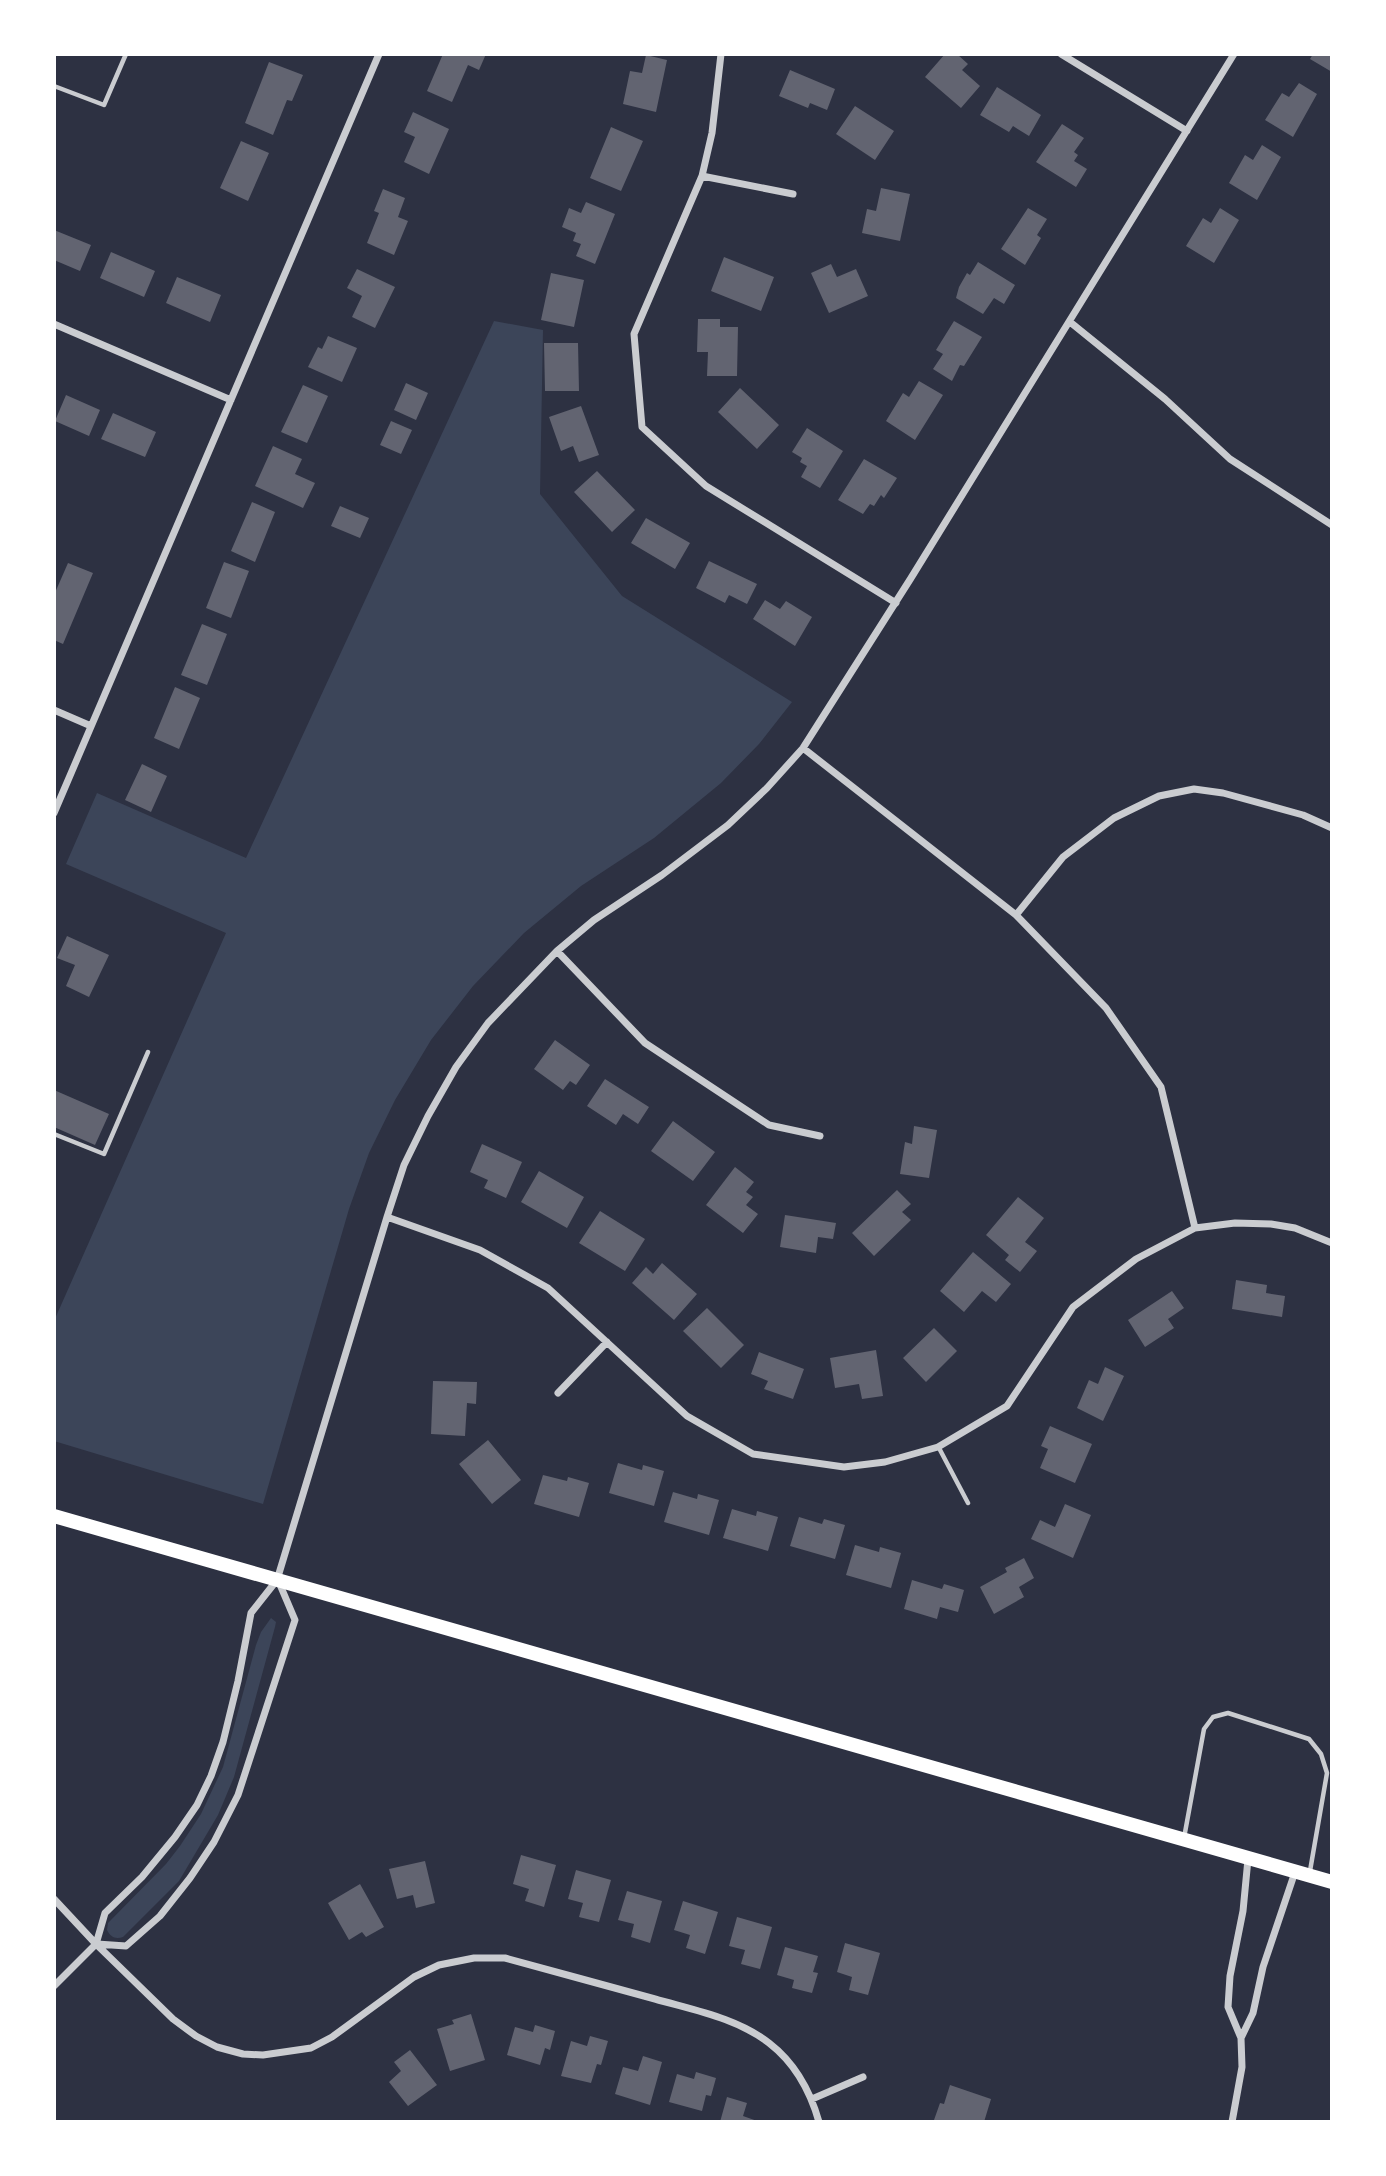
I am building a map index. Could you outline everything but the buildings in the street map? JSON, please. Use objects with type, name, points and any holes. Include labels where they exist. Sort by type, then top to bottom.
[{"type":"main road","points":[[54,1516],[1332,1882]]},
{"type":"street","points":[[54,813],[379,54]]},
{"type":"street","points":[[721,54],[712,133],[702,176],[634,334],[642,427],[706,486],[896,603]]},
{"type":"street","points":[[1060,54],[1187,131]]},
{"type":"street","points":[[54,1986],[96,1944],[105,1913],[142,1877],[175,1837],[197,1805],[211,1776],[238,1681],[251,1613],[278,1580],[404,1165],[456,1067],[488,1023],[557,951],[594,920],[662,876],[729,825],[803,748],[896,603],[1234,54]]},
{"type":"street","points":[[702,176],[793,194]]},
{"type":"street","points":[[1070,322],[1165,399],[1230,459],[1332,525]]},
{"type":"street","points":[[54,324],[231,400]]},
{"type":"street","points":[[54,710],[91,726]]},
{"type":"street","points":[[803,748],[1016,915],[1106,1008],[1161,1087],[1195,1228]]},
{"type":"street","points":[[1016,915],[1063,857],[1114,818],[1159,796],[1194,789],[1223,793],[1303,815],[1332,828]]},
{"type":"street","points":[[557,951],[645,1043],[769,1125],[820,1136]]},
{"type":"street","points":[[387,1217],[480,1250],[548,1288],[687,1416],[753,1454],[844,1467],[885,1462],[938,1447],[1007,1406],[1073,1307],[1136,1259],[1195,1228],[1235,1223],[1271,1224],[1295,1228],[1332,1243]]},
{"type":"street","points":[[558,1393],[607,1342]]},
{"type":"street","points":[[96,1944],[126,1946],[160,1916],[214,1842],[238,1795],[295,1619],[278,1580]]},
{"type":"street","points":[[1231,2122],[1242,2067],[1241,2038],[1227,2007],[1230,1976],[1243,1911],[1248,1859]]},
{"type":"street","points":[[1241,2038],[1253,2013],[1263,1967],[1303,1874]]},
{"type":"street","points":[[54,1899],[173,2019],[217,2047],[243,2054],[263,2055],[311,2048],[332,2037],[414,1977],[439,1965],[474,1958],[505,1958],[696,2010],[742,2026],[768,2042],[800,2075],[813,2099],[819,2122]]},
{"type":"street","points":[[813,2099],[863,2077]]},
{"type":"lane","points":[[54,86],[104,105],[126,54]]},
{"type":"lane","points":[[54,1134],[104,1154],[148,1052]]},
{"type":"lane","points":[[938,1447],[968,1503]]},
{"type":"lane","points":[[1183,1840],[1205,1729],[1213,1717],[1228,1713],[1309,1739],[1321,1754],[1327,1773],[1303,1874]]},
{"type":"shaded area","points":[[494,321],[543,330],[540,494],[622,596],[792,702],[759,744],[721,783],[654,838],[581,886],[524,933],[473,986],[431,1040],[395,1100],[369,1153],[349,1209],[263,1504],[54,1441],[54,1321],[226,933],[66,864],[97,793],[246,858]]},
{"type":"shaded area","points":[[271,1618],[276,1622],[275,1627],[234,1777],[218,1815],[179,1881],[123,1937],[110,1935],[107,1930],[108,1923],[166,1864],[201,1814],[223,1767],[256,1645]]}]
